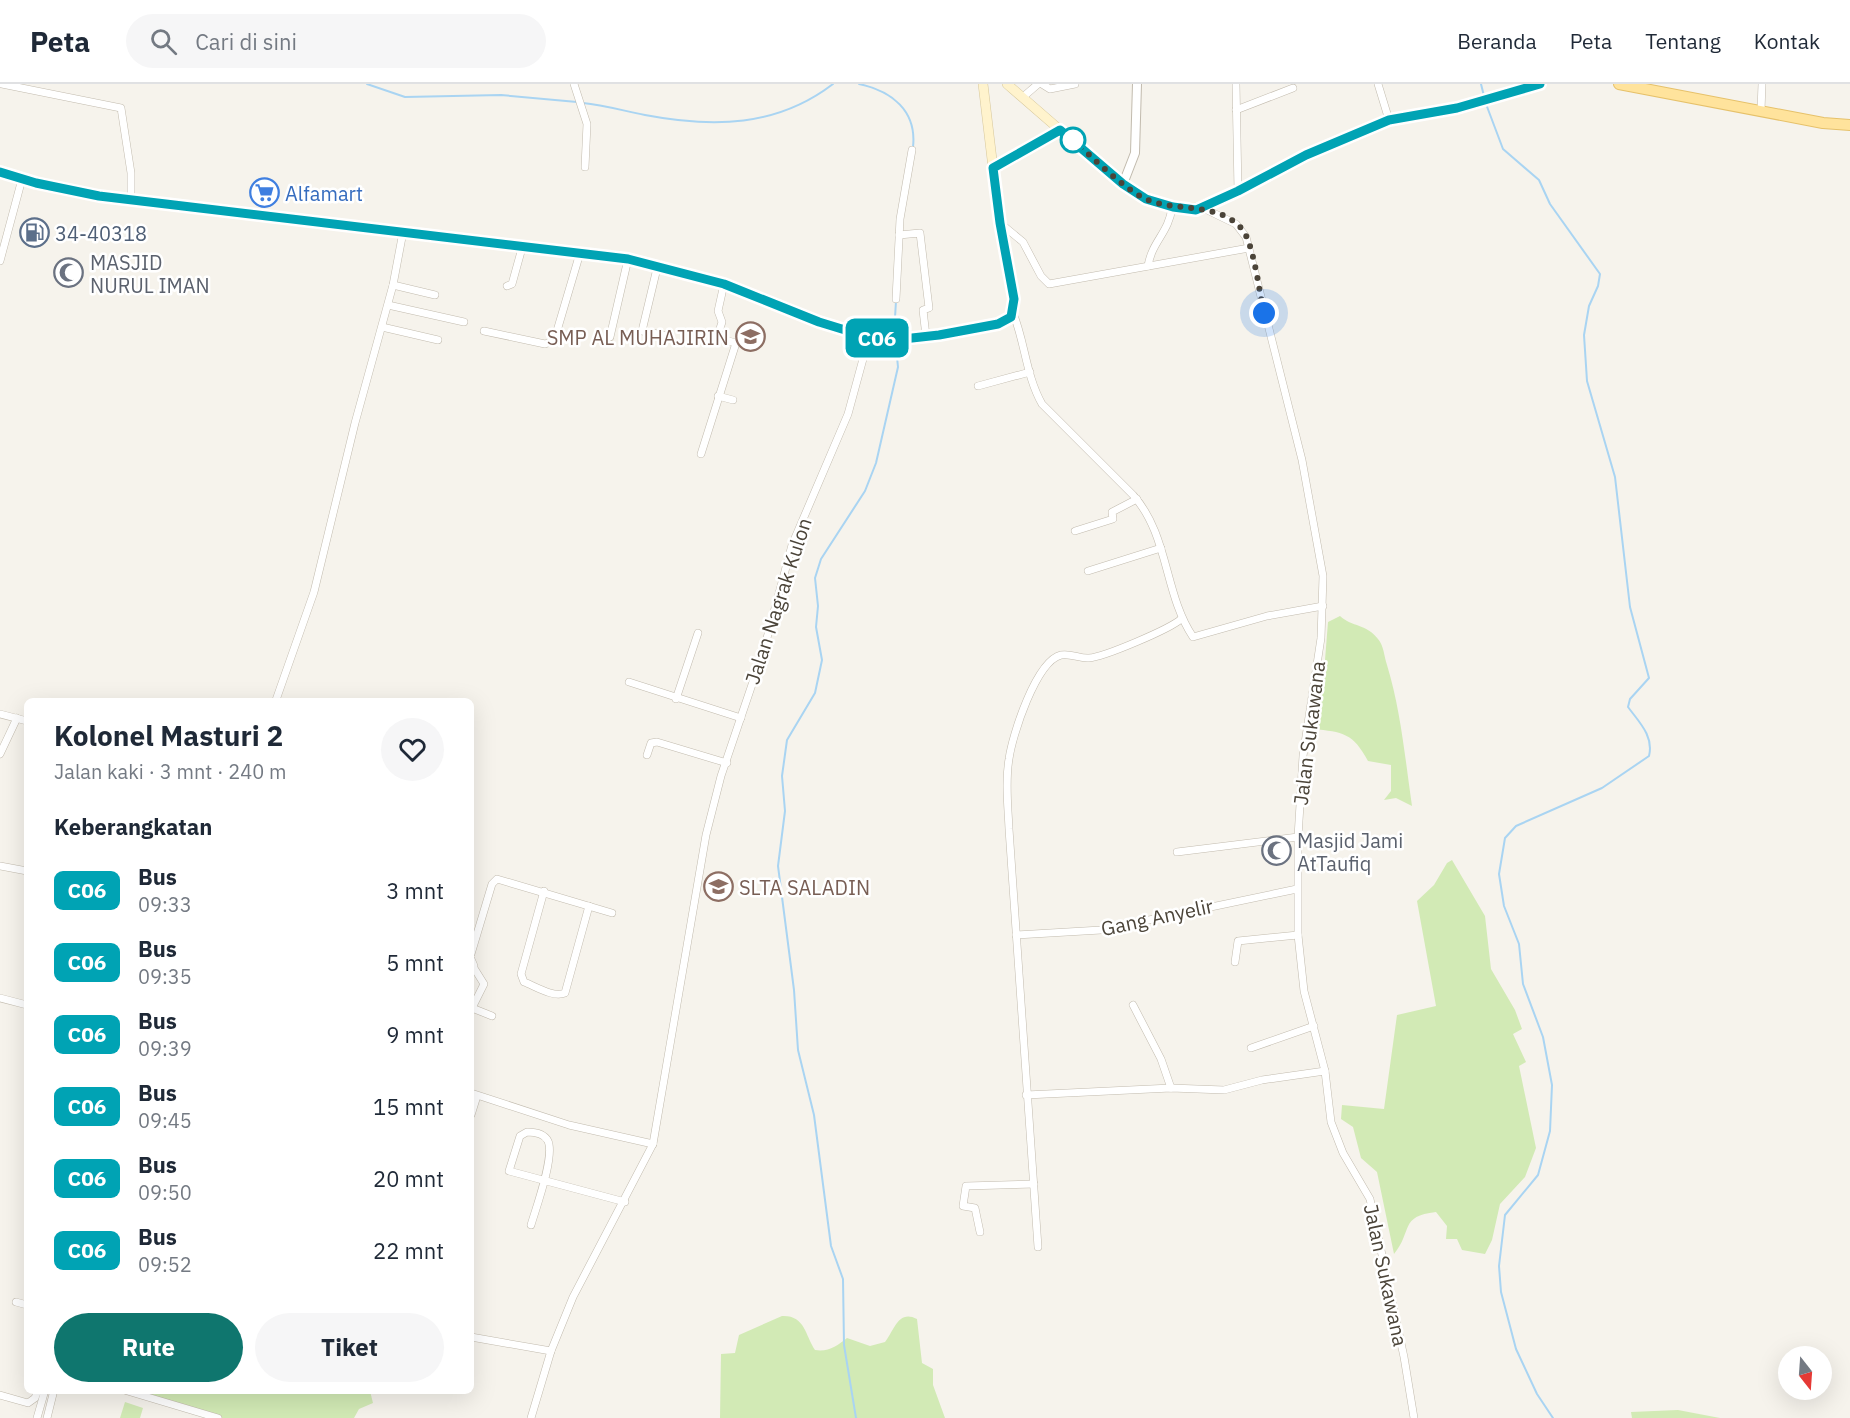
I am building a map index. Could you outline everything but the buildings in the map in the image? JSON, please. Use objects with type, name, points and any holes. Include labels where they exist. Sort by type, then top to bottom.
[{"type":"main road","points":[[0,172],[22,179],[131,200],[657,264],[724,284],[819,322],[868,337],[894,340],[998,324],[1009,319],[1013,313],[1014,299],[1000,223],[983,84]]},
{"type":"main road","points":[[1007,84],[1123,184],[1146,199],[1173,207],[1203,208],[1306,155],[1389,120],[1457,108],[1528,85],[1540,84]]},
{"type":"main road","points":[[1618,84],[1651,86],[1822,123],[1850,125]]},
{"type":"main road","points":[[993,168],[1060,130]]},
{"type":"street","points":[[2,84],[120,108],[131,173],[131,200]]},
{"type":"street","points":[[574,84],[586,124],[585,167]]},
{"type":"street","points":[[1023,97],[1038,84]]},
{"type":"street","points":[[1042,84],[1050,89],[1075,84]]},
{"type":"street","points":[[1123,184],[1135,153],[1137,84]]},
{"type":"street","points":[[1236,84],[1238,191]]},
{"type":"street","points":[[1378,84],[1389,120]]},
{"type":"street","points":[[1761,110],[1762,84]]},
{"type":"street","points":[[1236,110],[1293,88]]},
{"type":"street","points":[[897,299],[900,235],[912,150]]},
{"type":"street","points":[[0,261],[22,179]]},
{"type":"street","points":[[1148,267],[1150,250],[1167,229],[1173,207]]},
{"type":"street","name":"Jalan Sukawana","points":[[1203,208],[1240,226],[1249,248],[1304,471],[1320,554],[1323,606],[1318,667],[1303,756],[1296,889],[1304,991],[1325,1071],[1331,1122],[1343,1153],[1370,1199],[1404,1357],[1414,1418]]},
{"type":"street","points":[[1000,223],[1023,242],[1047,283],[1249,248]]},
{"type":"street","points":[[277,698],[314,592],[355,423],[393,285],[403,232]]},
{"type":"street","points":[[900,235],[920,233],[929,308],[923,310],[926,336]]},
{"type":"street","points":[[507,286],[512,284],[522,248]]},
{"type":"street","points":[[484,331],[545,344],[554,341],[580,254]]},
{"type":"street","points":[[610,337],[628,259]]},
{"type":"street","points":[[657,264],[642,331],[668,336]]},
{"type":"street","points":[[701,453],[736,343],[717,338],[722,322],[718,311],[724,284]]},
{"type":"street","points":[[393,285],[435,295]]},
{"type":"street","points":[[388,305],[464,322]]},
{"type":"street","points":[[1013,313],[1020,328],[1030,372],[1042,404],[1137,499],[1146,512],[1161,548],[1181,619],[1195,637],[1267,616],[1323,606]]},
{"type":"street","points":[[382,327],[438,340]]},
{"type":"street","name":"Jalan Nagrak Kulon","points":[[531,1418],[551,1351],[573,1298],[625,1202],[653,1144],[710,818],[764,649],[792,545],[852,403],[868,337]]},
{"type":"street","points":[[978,386],[1030,372]]},
{"type":"street","points":[[718,396],[734,400]]},
{"type":"street","points":[[1075,531],[1113,519],[1112,512],[1137,499]]},
{"type":"street","points":[[1088,570],[1161,548]]},
{"type":"street","points":[[1038,1246],[1009,829],[1009,761],[1024,709],[1039,677],[1049,663],[1058,657],[1094,657],[1165,630],[1181,619]]},
{"type":"street","points":[[676,699],[698,633]]},
{"type":"street","points":[[629,682],[676,699],[741,718]]},
{"type":"street","points":[[0,714],[24,720]]},
{"type":"street","points":[[0,754],[17,718]]},
{"type":"street","points":[[647,756],[651,743],[657,742],[727,763]]},
{"type":"street","points":[[1177,852],[1298,837]]},
{"type":"street","points":[[0,866],[24,870]]},
{"type":"street","points":[[474,944],[494,880],[501,879],[544,891],[612,914]]},
{"type":"street","name":"Gang Anyelir","points":[[1016,935],[1101,930],[1296,889]]},
{"type":"street","points":[[544,891],[520,974],[524,982],[547,991],[559,995],[565,993],[589,906]]},
{"type":"street","points":[[1235,962],[1238,941],[1298,935]]},
{"type":"street","points":[[474,972],[484,984],[474,1006]]},
{"type":"street","points":[[0,998],[24,1004]]},
{"type":"street","points":[[1133,1005],[1161,1059],[1171,1088]]},
{"type":"street","points":[[474,1011],[492,1016]]},
{"type":"street","points":[[1251,1048],[1314,1026]]},
{"type":"street","points":[[1026,1095],[1171,1088],[1224,1090],[1262,1080],[1325,1071]]},
{"type":"street","points":[[474,1095],[569,1125],[653,1144]]},
{"type":"street","points":[[531,1225],[543,1181],[549,1156],[548,1141],[540,1134],[526,1132],[520,1136],[509,1170],[543,1181],[625,1202]]},
{"type":"street","points":[[980,1232],[975,1209],[963,1206],[966,1186],[1034,1184]]},
{"type":"street","points":[[16,1302],[24,1304]]},
{"type":"street","points":[[474,1337],[551,1351]]},
{"type":"street","points":[[0,1395],[28,1403],[36,1394]]},
{"type":"street","points":[[37,1418],[44,1394]]},
{"type":"street","points":[[47,1418],[53,1394]]},
{"type":"street","points":[[137,1394],[218,1418]]},
{"type":"green space","points":[[1340,616],[1374,634],[1382,645],[1399,717],[1412,806],[1396,798],[1384,800],[1391,791],[1391,765],[1368,761],[1352,739],[1340,733],[1313,729],[1325,660],[1328,622]]},
{"type":"green space","points":[[1452,860],[1485,916],[1491,969],[1515,1010],[1522,1029],[1513,1034],[1526,1062],[1519,1066],[1536,1148],[1525,1177],[1500,1204],[1492,1240],[1485,1254],[1462,1250],[1457,1239],[1446,1239],[1447,1226],[1436,1212],[1424,1214],[1411,1221],[1394,1254],[1377,1172],[1361,1158],[1353,1127],[1341,1119],[1342,1105],[1384,1109],[1397,1015],[1436,1006],[1417,901],[1434,885],[1447,863]]},
{"type":"green space","points":[[782,1316],[800,1322],[815,1350],[832,1348],[847,1338],[870,1346],[885,1342],[901,1319],[911,1317],[917,1319],[922,1363],[933,1369],[933,1385],[945,1418],[720,1418],[721,1354],[735,1353],[739,1335]]},
{"type":"green space","points":[[150,1394],[371,1394],[373,1403],[359,1409],[354,1418],[216,1418],[216,1415]]},
{"type":"green space","points":[[125,1402],[143,1408],[140,1418],[120,1418]]},
{"type":"green space","points":[[1678,1410],[1720,1418],[1632,1418],[1631,1412]]},
{"type":"waterway","points":[[367,84],[405,97],[501,95],[577,102]]},
{"type":"waterway","points":[[583,103],[670,119],[720,122],[767,116],[790,109],[833,84]]},
{"type":"waterway","points":[[859,84],[882,92],[900,105],[911,123],[913,147]]},
{"type":"waterway","points":[[1481,84],[1484,96]]},
{"type":"waterway","points":[[1486,104],[1503,149],[1539,180],[1550,204],[1600,274],[1598,286],[1589,306],[1584,335],[1587,381],[1615,477],[1630,607],[1649,678],[1630,699],[1628,707],[1647,736],[1649,756],[1602,788],[1516,826],[1505,838],[1499,874],[1504,906],[1519,944],[1523,984],[1543,1037],[1552,1085],[1550,1131],[1538,1175],[1505,1215],[1499,1266],[1501,1292],[1516,1349],[1537,1394],[1553,1418]]},
{"type":"waterway","points":[[894,334],[896,301]]},
{"type":"waterway","points":[[856,1418],[844,1345],[843,1279],[831,1246],[814,1115],[798,1050],[794,990],[778,866],[785,811],[782,776],[787,740],[815,693],[822,660],[816,627],[818,606],[815,578],[821,559],[865,491],[876,463],[898,367],[896,347]]},
{"type":"bus line","name":"C06","points":[[0,172],[36,183],[99,196],[657,264],[724,284],[840,329],[868,337],[894,340],[969,330],[998,324],[1011,317],[1014,299],[993,168],[1060,130],[1123,184],[1146,199],[1173,207],[1196,210],[1306,155],[1389,120],[1417,113],[1457,108],[1540,84]]},
{"type":"place","name":"Alfamart","points":[[264,193]]},
{"type":"place","name":"34-40318","points":[[34,233]]},
{"type":"place","name":"MASJID NURUL IMAN","points":[[69,273]]},
{"type":"place","name":"SMP AL MUHAJIRIN","points":[[750,337]]},
{"type":"place","name":"Masjid Jami AtTaufiq","points":[[1276,851]]},
{"type":"place","name":"SLTA SALADIN","points":[[718,887]]},
{"type":"route","points":[[1073,140],[1123,184],[1146,199],[1173,207],[1196,210],[1203,208],[1240,226],[1245,233],[1264,313]]}]
